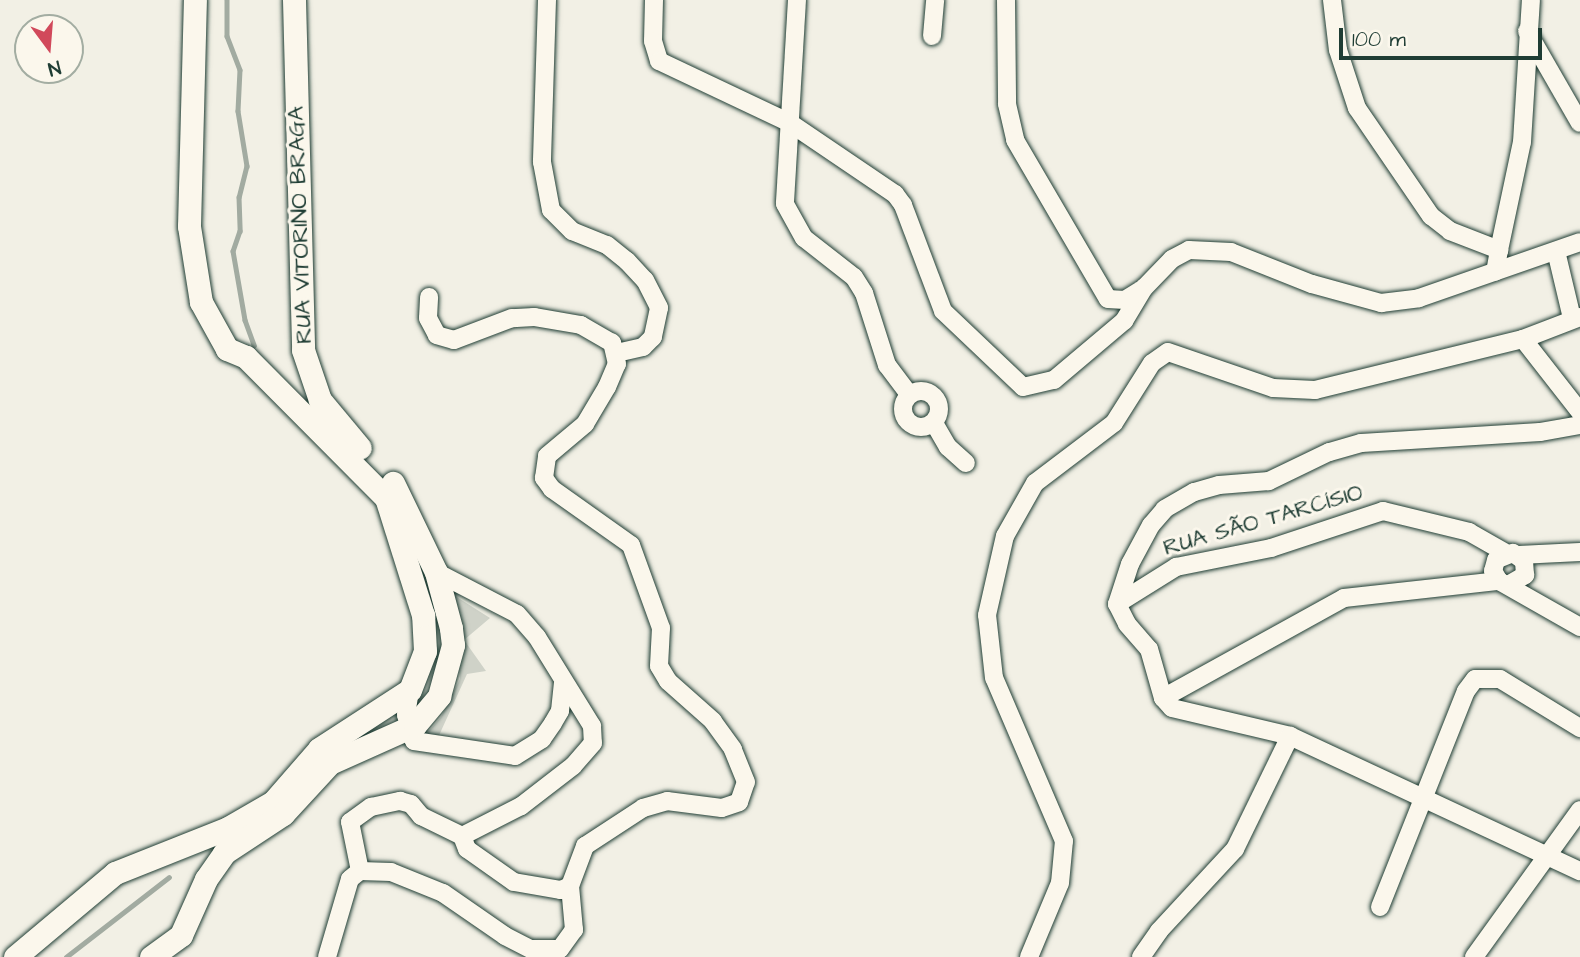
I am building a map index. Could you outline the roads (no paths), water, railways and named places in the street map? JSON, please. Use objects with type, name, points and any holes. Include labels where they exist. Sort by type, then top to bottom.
[{"type":"main road","points":[[15,957],[115,873],[228,828],[274,802],[319,749],[410,690],[425,651],[423,615],[391,508],[377,484],[246,357],[227,349],[195,283],[188,226],[195,0]]},
{"type":"main road","name":"RUA VITORINO BRAGA","points":[[294,0],[306,365],[331,416],[390,478],[436,572],[453,645],[439,695],[409,729]]},
{"type":"main road","points":[[151,957],[181,935],[206,879],[224,853],[283,814],[340,755],[409,729]]},
{"type":"street","points":[[547,0],[542,162],[551,210],[572,231],[607,245],[627,261],[645,280],[659,308],[653,337],[643,347],[618,353]]},
{"type":"street","points":[[654,0],[653,41],[659,61],[790,123],[808,139],[882,184],[904,205],[943,311],[1023,387],[1055,380],[1124,321],[1144,288],[1172,259],[1208,248],[1231,252],[1345,295],[1381,303],[1419,298],[1580,242]]},
{"type":"street","points":[[797,0],[785,204],[793,223],[804,238],[854,277],[864,293],[887,365],[909,394]]},
{"type":"street","points":[[932,36],[934,0]]},
{"type":"street","points":[[1006,0],[1007,104],[1015,140],[1108,299],[1125,300],[1144,288]]},
{"type":"street","points":[[1332,0],[1345,79],[1356,108],[1384,152],[1431,216],[1450,231],[1499,250]]},
{"type":"street","points":[[1495,272],[1522,142],[1531,0]]},
{"type":"street","points":[[1527,31],[1580,123]]},
{"type":"street","points":[[1029,957],[1060,883],[1064,841],[994,678],[986,615],[1005,536],[1035,483],[1114,423],[1152,363],[1167,352],[1273,388],[1315,390],[1523,339],[1576,317],[1556,251]]},
{"type":"street","points":[[429,298],[428,318],[437,335],[454,340],[512,318],[534,317],[580,326],[603,335],[618,353]]},
{"type":"street","points":[[1523,339],[1580,412]]},
{"type":"street","points":[[327,957],[351,879],[360,871],[391,872],[443,893],[505,936],[540,951],[560,949],[571,938],[575,918],[570,886],[585,846],[643,808],[667,801],[722,808],[739,803],[746,782],[733,749],[713,721],[668,681],[659,666],[661,628],[631,545],[552,489],[544,478],[547,456],[585,424],[614,373],[618,353]]},
{"type":"street","points":[[927,392],[935,400],[938,416],[934,423],[920,427],[908,423],[903,411],[909,394],[927,392]]},
{"type":"street","points":[[934,423],[943,441],[966,463]]},
{"type":"street","points":[[1580,425],[1540,432],[1361,443],[1329,452],[1269,481],[1219,485],[1194,492],[1166,509],[1151,525],[1125,576],[1117,604],[1119,614],[1149,649],[1163,698],[1189,715],[1268,728],[1290,736],[1422,801],[1580,871]]},
{"type":"street","name":"RUA SÃO TARCÍSIO","points":[[1117,604],[1176,567],[1271,548],[1383,511],[1469,532],[1513,554]]},
{"type":"street","points":[[1580,552],[1513,554],[1494,565],[1504,583],[1580,628]]},
{"type":"street","points":[[1163,698],[1344,598],[1504,583],[1525,575],[1513,554]]},
{"type":"street","points":[[436,572],[517,614],[537,638],[592,726],[589,751],[521,806],[462,836]]},
{"type":"street","points":[[1380,907],[1475,679],[1500,679],[1580,728]]},
{"type":"street","points":[[410,690],[409,729],[414,741],[422,745],[515,756],[542,739],[554,723],[560,711],[563,683]]},
{"type":"street","points":[[1141,957],[1159,931],[1235,849],[1290,736]]},
{"type":"street","points":[[360,871],[351,829],[355,814],[400,801],[462,836],[467,849],[514,882],[561,890],[570,886]]},
{"type":"street","points":[[1474,957],[1580,810]]},
{"type":"waterway","points":[[227,0],[227,36],[240,70],[238,111],[247,166],[239,197],[240,231],[233,251],[245,320],[254,345]]},
{"type":"waterway","points":[[66,957],[169,877]]}]
